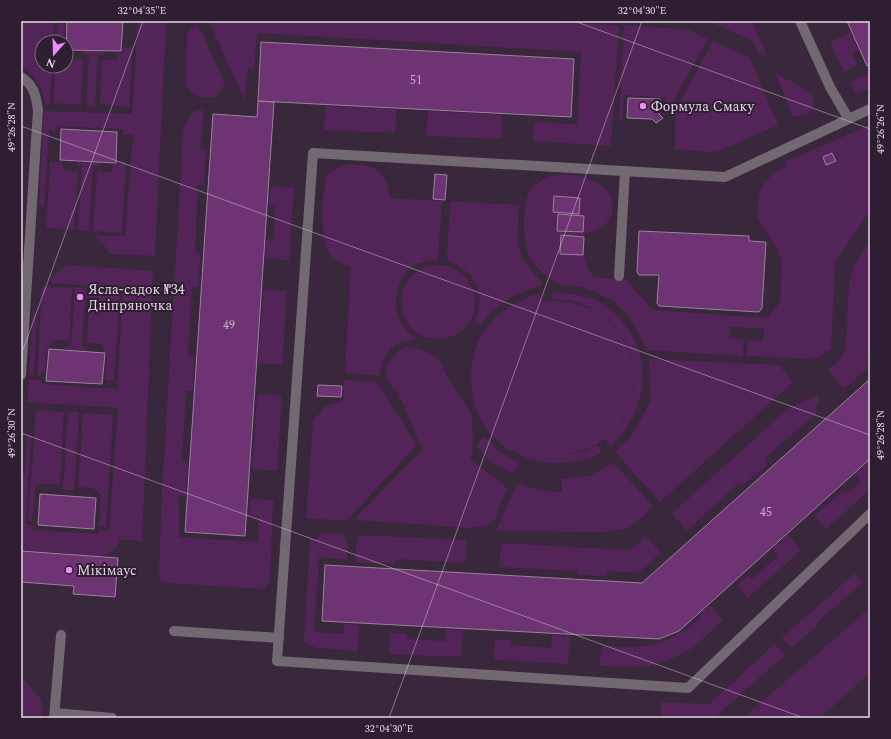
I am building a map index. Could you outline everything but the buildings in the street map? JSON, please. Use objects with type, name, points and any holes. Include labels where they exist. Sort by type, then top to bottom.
[{"type":"lane","points":[[800,21],[830,88],[848,118]]},
{"type":"lane","points":[[21,77],[27,80],[35,92],[38,110],[21,375]]},
{"type":"lane","points":[[870,109],[725,177],[313,153],[277,661],[688,688],[870,514]]},
{"type":"lane","points":[[619,276],[625,171]]},
{"type":"lane","points":[[174,631],[279,638]]},
{"type":"lane","points":[[61,635],[54,716],[112,718]]},
{"type":"shaded area","points":[[21,21],[54,21],[53,34],[34,34],[34,74],[52,74],[50,104],[45,104],[43,92],[38,82],[21,66]]},
{"type":"shaded area","points":[[138,21],[166,21],[155,256],[109,254],[109,250],[106,249],[106,246],[102,246],[103,242],[99,242],[99,239],[96,238],[96,235],[125,236],[133,135],[123,134],[123,129],[57,126],[57,131],[49,130],[44,207],[39,206],[44,111],[132,114]]},
{"type":"shaded area","points":[[209,21],[548,21],[619,26],[611,146],[533,141],[534,122],[577,124],[581,52],[257,33],[254,69],[248,68],[245,101]]},
{"type":"shaded area","points":[[708,21],[752,21],[767,56],[759,55],[753,41]]},
{"type":"shaded area","points":[[57,23],[65,24],[64,34],[56,34]]},
{"type":"shaded area","points":[[624,25],[690,30],[708,39],[675,98],[669,112],[664,112],[665,98],[624,95],[622,121],[619,121]]},
{"type":"shaded area","points":[[196,27],[202,32],[225,84],[216,97],[206,98],[198,96],[188,88],[186,83],[187,34],[191,28]]},
{"type":"shaded area","points":[[850,32],[858,50],[852,53],[858,65],[844,72],[830,42]]},
{"type":"shaded area","points":[[713,41],[750,58],[778,125],[719,151],[712,152],[675,149],[675,114],[678,105]]},
{"type":"shaded area","points":[[123,47],[132,48],[130,107],[100,105],[102,59],[117,60],[117,53],[123,53]]},
{"type":"shaded area","points":[[83,51],[104,51],[104,55],[98,55],[95,107],[86,106],[89,55],[82,54]]},
{"type":"shaded area","points":[[74,59],[83,60],[81,105],[53,103],[55,74],[74,74]]},
{"type":"shaded area","points":[[775,73],[802,87],[813,96],[813,106],[810,112],[793,117]]},
{"type":"shaded area","points":[[870,73],[870,89],[856,93],[849,82]]},
{"type":"shaded area","points":[[325,106],[397,109],[395,133],[324,130]]},
{"type":"shaded area","points":[[198,110],[204,111],[200,150],[206,150],[204,185],[198,185],[195,252],[200,254],[199,287],[192,287],[188,356],[194,358],[193,391],[186,391],[182,461],[188,463],[186,496],[179,497],[179,537],[258,542],[259,517],[249,515],[251,498],[273,500],[270,581],[263,589],[167,583],[162,582],[159,578],[161,510],[183,131],[186,121]]},
{"type":"shaded area","points":[[428,111],[502,115],[501,139],[426,136]]},
{"type":"shaded area","points":[[870,125],[870,210],[835,263],[831,349],[819,356],[810,359],[746,356],[748,340],[763,341],[764,328],[730,327],[729,338],[744,339],[743,356],[647,350],[630,318],[615,303],[586,289],[558,284],[533,263],[526,246],[524,237],[525,207],[531,190],[543,180],[558,175],[576,175],[592,180],[605,189],[612,201],[611,215],[607,223],[597,230],[585,233],[584,251],[587,267],[594,277],[626,280],[653,310],[768,318],[780,302],[782,263],[778,250],[757,216],[759,194],[764,183],[775,172],[786,167],[785,162]]},
{"type":"shaded area","points":[[117,161],[126,162],[122,233],[93,231],[97,171],[112,172],[113,164],[117,164]]},
{"type":"shaded area","points":[[50,162],[62,162],[64,170],[78,172],[74,230],[46,228]]},
{"type":"shaded area","points":[[77,162],[99,163],[99,166],[93,167],[89,231],[78,230],[82,166],[77,165]]},
{"type":"shaded area","points":[[346,165],[364,165],[377,170],[386,181],[390,198],[442,201],[438,259],[420,263],[411,267],[404,276],[397,293],[397,311],[400,320],[411,334],[419,339],[402,342],[391,348],[381,367],[379,376],[345,373],[351,267],[335,260],[328,252],[325,245],[322,214],[324,191],[328,175],[338,167]]},
{"type":"shaded area","points":[[271,186],[294,188],[289,260],[264,258],[265,240],[273,240],[275,205],[269,205]]},
{"type":"shaded area","points":[[450,201],[519,205],[518,239],[521,255],[526,264],[542,282],[540,286],[522,292],[507,300],[493,311],[481,325],[475,322],[479,301],[479,292],[476,284],[472,277],[465,271],[447,260]]},
{"type":"shaded area","points":[[866,246],[870,246],[870,339],[867,369],[844,389],[828,370],[844,353],[846,345],[849,282],[854,266]]},
{"type":"shaded area","points":[[67,265],[153,271],[142,542],[120,539],[117,546],[113,550],[101,556],[21,550],[21,474],[25,474],[27,434],[31,435],[26,524],[34,526],[33,530],[98,534],[99,530],[109,530],[118,408],[27,402],[29,379],[41,380],[42,384],[117,389],[123,288],[50,283],[51,278]]},
{"type":"shaded area","points":[[438,265],[452,268],[464,276],[472,288],[475,302],[472,316],[464,328],[452,336],[438,339],[424,336],[412,328],[404,316],[401,302],[404,288],[412,276],[424,268]]},
{"type":"shaded area","points":[[42,286],[72,288],[69,341],[54,340],[47,350],[45,372],[42,372],[41,376],[37,376]]},
{"type":"shaded area","points":[[75,287],[86,288],[82,346],[87,347],[87,351],[65,349],[65,346],[71,346]]},
{"type":"shaded area","points":[[89,290],[120,291],[114,380],[105,380],[107,354],[101,344],[87,343]]},
{"type":"shaded area","points":[[263,290],[286,291],[283,365],[258,363]]},
{"type":"shaded area","points":[[552,292],[594,299],[617,316],[630,333],[639,351],[642,371],[641,391],[636,410],[626,429],[611,446],[605,439],[608,436],[595,445],[561,456],[586,451],[597,445],[602,452],[597,455],[588,459],[573,462],[551,463],[517,454],[498,441],[490,433],[483,424],[474,402],[471,377],[474,352],[484,331],[495,318],[516,303],[539,294],[542,302],[566,302],[599,312],[582,304],[558,299],[552,300]],"holes":[[[600,313],[610,321],[617,329]],[[619,331],[629,350],[633,371],[629,351]],[[632,398],[622,421],[616,427],[624,415]]]},
{"type":"shaded area","points":[[33,310],[37,311],[34,376],[29,375]]},
{"type":"shaded area","points":[[405,346],[422,349],[439,359],[447,376],[472,415],[473,450],[470,459],[507,488],[495,519],[485,527],[475,526],[471,528],[354,520],[422,449],[398,392],[391,385],[386,373],[386,368],[389,362]]},
{"type":"shaded area","points":[[649,359],[779,365],[793,382],[660,502],[615,452],[631,437],[650,402]]},
{"type":"shaded area","points":[[344,380],[377,382],[417,445],[347,520],[306,519],[313,421],[325,406],[343,401]]},
{"type":"shaded area","points":[[257,394],[282,395],[277,471],[252,469]]},
{"type":"shaded area","points":[[817,395],[820,399],[815,408],[817,413],[765,458],[768,464],[742,486],[739,483],[686,531],[672,513],[788,409]]},
{"type":"shaded area","points":[[36,410],[64,412],[60,485],[36,484],[32,522],[28,521]]},
{"type":"shaded area","points":[[68,412],[79,412],[74,490],[63,490]]},
{"type":"shaded area","points":[[83,413],[113,415],[106,527],[99,526],[101,494],[92,488],[78,487]]},
{"type":"shaded area","points":[[485,437],[500,452],[519,463],[513,474],[491,462],[476,445]]},
{"type":"shaded area","points":[[614,463],[653,506],[637,522],[627,528],[607,532],[496,531],[517,484],[538,490],[562,492],[562,479],[589,476]]},
{"type":"shaded area","points":[[867,463],[870,467],[870,490],[826,529],[814,516],[843,491],[846,494],[861,481],[855,474]]},
{"type":"shaded area","points":[[319,534],[344,534],[348,546],[347,560],[319,557],[314,632],[343,634],[344,624],[359,625],[358,651],[316,648],[304,641],[310,539],[318,539]]},
{"type":"shaded area","points":[[357,535],[467,540],[465,563],[396,559],[395,564],[357,563],[357,559],[355,559]]},
{"type":"shaded area","points":[[788,535],[801,550],[748,598],[737,586],[748,575],[752,579],[778,556],[772,549]]},
{"type":"shaded area","points":[[646,536],[661,553],[638,573],[607,571],[607,576],[577,575],[577,571],[499,567],[501,543],[630,550]]},
{"type":"shaded area","points":[[855,573],[863,582],[819,621],[817,625],[792,648],[782,638]]},
{"type":"shaded area","points":[[710,605],[723,620],[695,646],[681,655],[647,667],[599,666],[602,646],[644,646],[666,640],[688,628],[701,618],[699,614]]},
{"type":"shaded area","points":[[870,608],[870,673],[820,718],[743,718]]},
{"type":"shaded area","points":[[446,629],[463,630],[461,657],[389,654],[390,633],[407,634],[407,639],[445,641]]},
{"type":"shaded area","points":[[552,635],[570,636],[568,664],[494,660],[495,639],[511,640],[511,645],[551,648]]},
{"type":"shaded area","points":[[775,644],[785,655],[714,718],[661,716],[661,702],[709,704]]},
{"type":"shaded area","points":[[21,681],[25,681],[42,701],[41,718],[21,718]]},
{"type":"place","name":"Формула Смаку","points":[[643,106]]},
{"type":"place","name":"Ясла-садок №34 Дніпряночка","points":[[80,297]]},
{"type":"place","name":"Мікімаус","points":[[69,570]]}]
